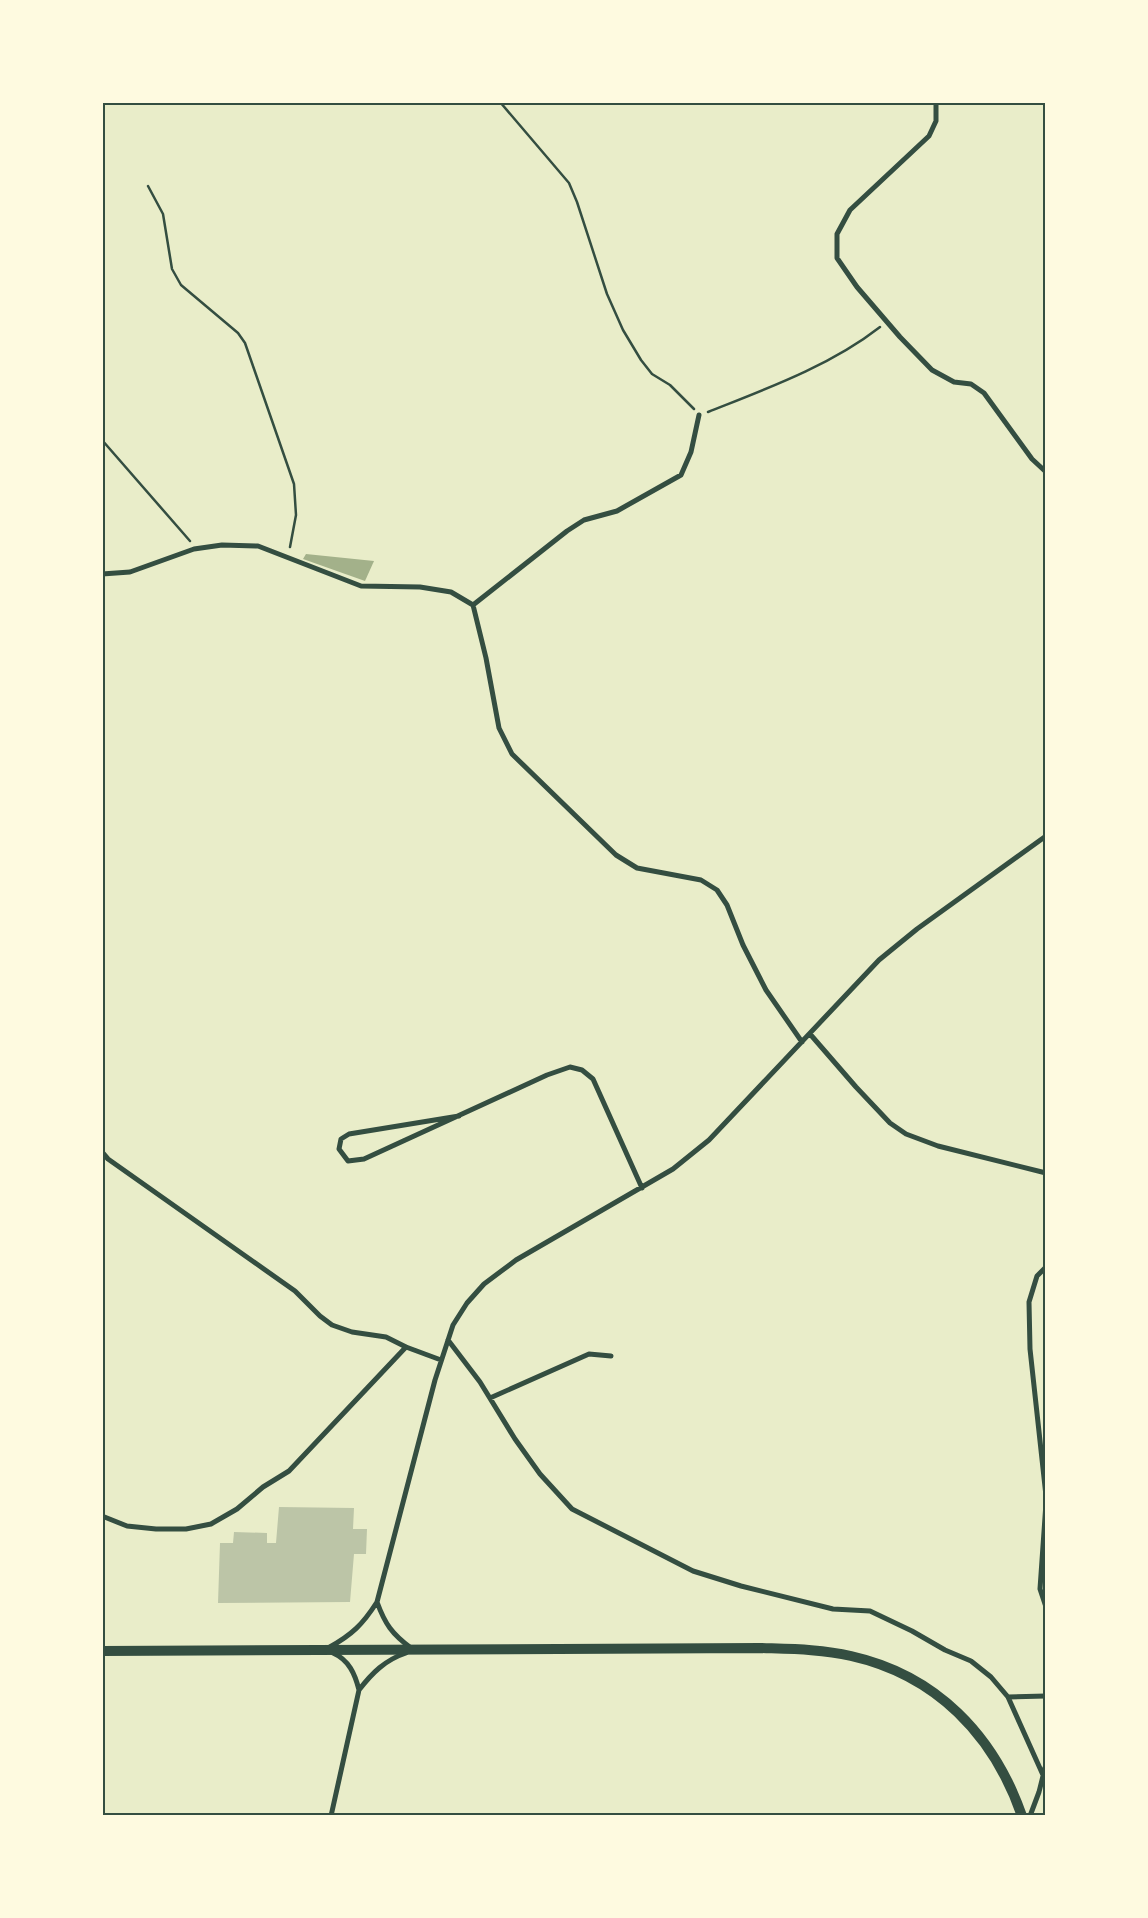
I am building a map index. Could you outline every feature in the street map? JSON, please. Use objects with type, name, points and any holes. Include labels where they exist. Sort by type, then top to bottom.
[{"type":"main road","points":[[102,1651],[760,1648],[818,1651],[851,1656],[911,1678],[946,1700],[988,1746],[1014,1794],[1022,1816]]},
{"type":"street","points":[[936,102],[936,121],[929,136],[850,210],[837,234],[837,258],[857,287],[932,370],[954,382],[971,384],[984,393],[1032,459],[1046,472]]},
{"type":"street","points":[[473,605],[559,537],[584,520],[617,511],[681,475],[691,452],[699,415]]},
{"type":"street","points":[[102,574],[130,572],[194,549],[222,545],[258,546],[361,586],[420,587],[443,590],[473,605],[486,658],[499,728],[512,754],[616,855],[637,868],[701,880],[717,890],[727,904],[743,945],[766,990],[802,1042]]},
{"type":"street","points":[[326,1649],[347,1638],[364,1622],[377,1602],[441,1360],[453,1325],[467,1303],[484,1284],[516,1260],[673,1170],[709,1140],[879,960],[917,929],[1046,836]]},
{"type":"street","points":[[810,1034],[856,1087],[890,1122],[906,1134],[938,1146],[1046,1173]]},
{"type":"street","points":[[458,1116],[348,1134],[341,1139],[339,1149],[348,1161],[364,1160],[547,1075],[570,1067],[582,1070],[593,1079],[642,1188]]},
{"type":"street","points":[[102,1152],[108,1159],[295,1291],[332,1325],[352,1332],[386,1337],[406,1347],[441,1360]]},
{"type":"street","points":[[1046,1267],[1037,1276],[1030,1302],[1030,1349],[1046,1496]]},
{"type":"street","points":[[448,1340],[490,1398],[515,1439],[540,1474],[572,1509],[693,1571],[750,1589],[833,1609],[870,1611],[912,1631],[945,1650],[971,1661],[991,1677],[1008,1697],[1043,1775]]},
{"type":"street","points":[[102,1516],[127,1526],[156,1529],[186,1529],[211,1524],[220,1519],[237,1509],[263,1487],[289,1471],[406,1347]]},
{"type":"street","points":[[490,1398],[589,1354],[611,1356]]},
{"type":"street","points":[[1046,1502],[1040,1589],[1046,1608]]},
{"type":"street","points":[[377,1602],[384,1621],[396,1638],[413,1650]]},
{"type":"street","points":[[326,1649],[339,1655],[349,1664],[356,1676],[359,1690]]},
{"type":"street","points":[[331,1816],[359,1690],[369,1676],[382,1665],[397,1656],[413,1650]]},
{"type":"street","points":[[1008,1697],[1046,1696]]},
{"type":"street","points":[[1030,1816],[1039,1792],[1046,1764]]},
{"type":"path","points":[[500,102],[569,183],[607,294],[623,330],[641,360],[652,374],[670,385],[699,415],[816,366],[864,340],[887,322]]},
{"type":"path","points":[[148,186],[163,214],[172,269],[181,285],[238,333],[245,343],[252,360],[294,484],[296,515],[287,558]]},
{"type":"path","points":[[102,440],[188,536],[194,549]]},
{"type":"shaded area","points":[[306,554],[374,561],[365,581],[303,559]]},
{"type":"building","points":[[279,1507],[354,1508],[353,1529],[367,1529],[366,1554],[354,1554],[350,1602],[218,1603],[220,1543],[233,1543],[234,1532],[267,1533],[267,1543],[276,1543]]}]
